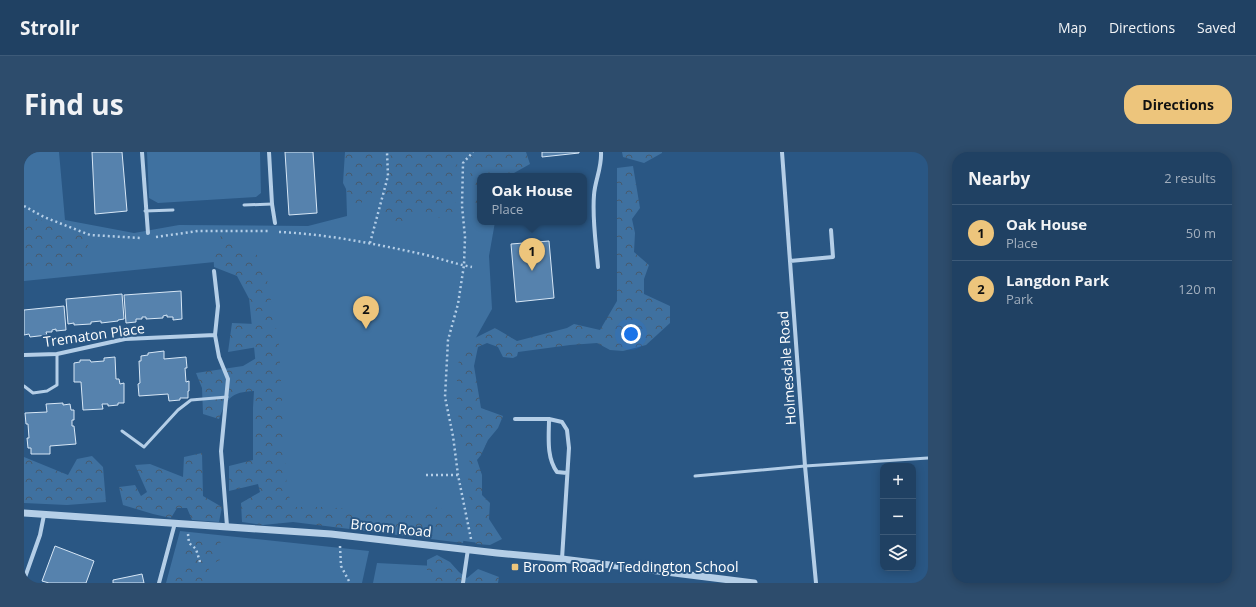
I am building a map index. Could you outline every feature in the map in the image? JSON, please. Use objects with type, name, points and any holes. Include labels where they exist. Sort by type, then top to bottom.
[{"type":"street","points":[[142,152],[148,233]]},
{"type":"street","points":[[269,152],[272,204],[275,223]]},
{"type":"street","points":[[598,267],[593,212],[594,190],[602,162],[601,152]]},
{"type":"street","name":"Holmesdale Road","points":[[782,152],[805,466],[816,583]]},
{"type":"street","points":[[790,261],[833,257],[831,230]]},
{"type":"street","points":[[214,271],[218,306],[215,335],[219,357],[228,379],[221,451],[227,526]]},
{"type":"street","name":"Trematon Place","points":[[24,355],[57,354],[125,339],[215,335]]},
{"type":"street","points":[[515,419],[550,419],[562,422],[567,430],[569,448],[562,559]]},
{"type":"street","points":[[550,419],[549,455],[553,467],[557,472],[567,473]]},
{"type":"street","name":"Broom Road","points":[[24,513],[340,535],[562,559],[754,583]]},
{"type":"street","points":[[24,580],[40,535],[44,515]]},
{"type":"street","points":[[159,583],[175,523]]},
{"type":"street","points":[[463,583],[470,550]]},
{"type":"lane","points":[[244,205],[272,204]]},
{"type":"lane","points":[[146,211],[173,210]]},
{"type":"lane","points":[[24,386],[33,393],[47,391],[57,385],[57,354]]},
{"type":"lane","points":[[122,431],[144,447],[178,410],[191,400],[227,397]]},
{"type":"lane","points":[[695,476],[805,466],[928,458]]},
{"type":"path","points":[[370,243],[388,176],[387,152]]},
{"type":"path","points":[[470,550],[471,542],[445,397],[448,340],[458,304],[464,265],[465,237],[462,206],[463,163],[473,152]]},
{"type":"path","points":[[24,206],[44,217],[90,235],[148,238]]},
{"type":"path","points":[[154,237],[198,231],[295,232],[370,243],[423,254],[472,267]]},
{"type":"path","points":[[426,475],[458,475]]},
{"type":"path","points":[[186,524],[189,543],[196,549],[200,562]]},
{"type":"path","points":[[340,535],[341,566],[350,583]]},
{"type":"green space","points":[[24,152],[59,152],[65,220],[134,233],[179,225],[308,226],[347,216],[345,152],[513,152],[484,173],[477,173],[477,225],[494,225],[489,256],[492,309],[469,350],[479,543],[265,514],[264,445],[245,259],[24,281]]},
{"type":"green space","points":[[147,152],[260,152],[261,193],[256,197],[158,203],[149,198]]},
{"type":"green space","points":[[345,152],[380,152],[382,165],[378,187],[360,204],[353,203],[343,183]]},
{"type":"green space","points":[[391,152],[462,152],[454,173],[456,217],[432,218],[422,208],[417,210],[405,223],[385,220],[384,208]]},
{"type":"green space","points":[[464,152],[526,152],[530,164],[514,173],[477,173],[477,208],[470,177],[472,157]]},
{"type":"green space","points":[[622,152],[662,153],[644,163],[623,157]]},
{"type":"green space","points":[[633,166],[640,208],[632,219],[635,233],[634,252],[649,265],[644,279],[644,294],[670,306],[670,323],[646,345],[623,351],[610,350],[597,343],[518,352],[517,356],[513,358],[503,357],[498,347],[487,343],[478,347],[474,366],[481,408],[503,416],[498,428],[488,440],[477,460],[482,475],[482,495],[490,503],[489,519],[502,539],[490,545],[476,544],[471,532],[474,523],[468,488],[468,473],[470,464],[468,455],[462,448],[457,404],[457,366],[467,342],[495,328],[517,341],[567,328],[574,324],[600,330],[617,301],[617,168]]},
{"type":"green space","points":[[24,214],[90,239],[81,267],[24,271]]},
{"type":"green space","points":[[221,236],[263,258],[279,344],[287,492],[294,507],[328,507],[423,517],[435,507],[449,511],[465,529],[463,543],[293,522],[263,525],[242,522],[241,503],[260,492],[258,484],[229,491],[229,466],[253,460],[254,391],[240,393],[231,398],[225,406],[219,419],[203,414],[202,388],[196,373],[243,366],[258,357],[257,347],[228,352],[232,323],[255,324],[254,308],[237,276],[214,267],[213,244]]},
{"type":"green space","points":[[202,453],[203,496],[222,507],[219,522],[192,520],[187,508],[177,508],[171,518],[123,505],[119,487],[135,485],[141,496],[147,492],[135,465],[150,464],[183,477],[184,457]]},
{"type":"green space","points":[[92,456],[103,467],[106,502],[67,505],[24,503],[24,457],[68,475],[77,459]]},
{"type":"green space","points":[[180,531],[369,551],[362,583],[166,583]]},
{"type":"green space","points":[[183,538],[220,538],[222,559],[208,566],[213,583],[170,583],[186,560]]},
{"type":"green space","points":[[437,555],[450,562],[467,578],[478,569],[499,577],[498,583],[431,583],[427,574],[427,560]]},
{"type":"green space","points":[[377,563],[435,566],[439,583],[373,583]]},
{"type":"building","points":[[92,152],[122,152],[127,211],[95,214]]},
{"type":"building","points":[[285,152],[313,152],[317,213],[289,215]]},
{"type":"building","points":[[542,152],[579,152],[579,153],[542,157]]},
{"type":"building","points":[[549,241],[554,298],[516,302],[511,244]]},
{"type":"building","points":[[181,291],[182,319],[173,320],[173,317],[167,317],[167,315],[163,316],[163,318],[146,319],[146,317],[142,317],[142,319],[136,319],[136,322],[126,323],[124,295]]},
{"type":"building","points":[[122,294],[124,319],[101,323],[101,321],[91,322],[91,324],[68,324],[66,299]]},
{"type":"building","points":[[64,306],[66,330],[52,330],[52,332],[46,332],[47,335],[30,337],[29,334],[24,335],[24,310]]},
{"type":"building","points":[[164,351],[164,359],[186,357],[186,382],[189,381],[188,398],[180,398],[180,400],[169,401],[168,394],[139,396],[139,361],[141,361],[141,356],[148,355],[148,353]]},
{"type":"building","points":[[115,357],[116,379],[119,379],[120,384],[124,383],[124,403],[108,406],[108,404],[102,404],[103,409],[83,410],[81,382],[74,382],[74,363],[80,362],[80,360],[90,360],[91,362],[104,361],[104,358]]},
{"type":"building","points":[[63,403],[63,405],[70,404],[71,410],[74,410],[74,420],[72,420],[72,426],[74,426],[76,444],[50,446],[50,454],[31,454],[31,448],[28,448],[28,424],[26,424],[25,413],[47,412],[46,404]]},
{"type":"building","points":[[55,546],[94,561],[86,583],[49,583],[42,581]]},
{"type":"building","points":[[142,574],[144,583],[113,583],[113,580]]},
{"type":"place","name":"Oak House","points":[[532,271]]},
{"type":"place","name":"Langdon Park","points":[[366,329]]},
{"type":"place","name":"Broom Road / Teddington School","points":[[515,567]]}]
